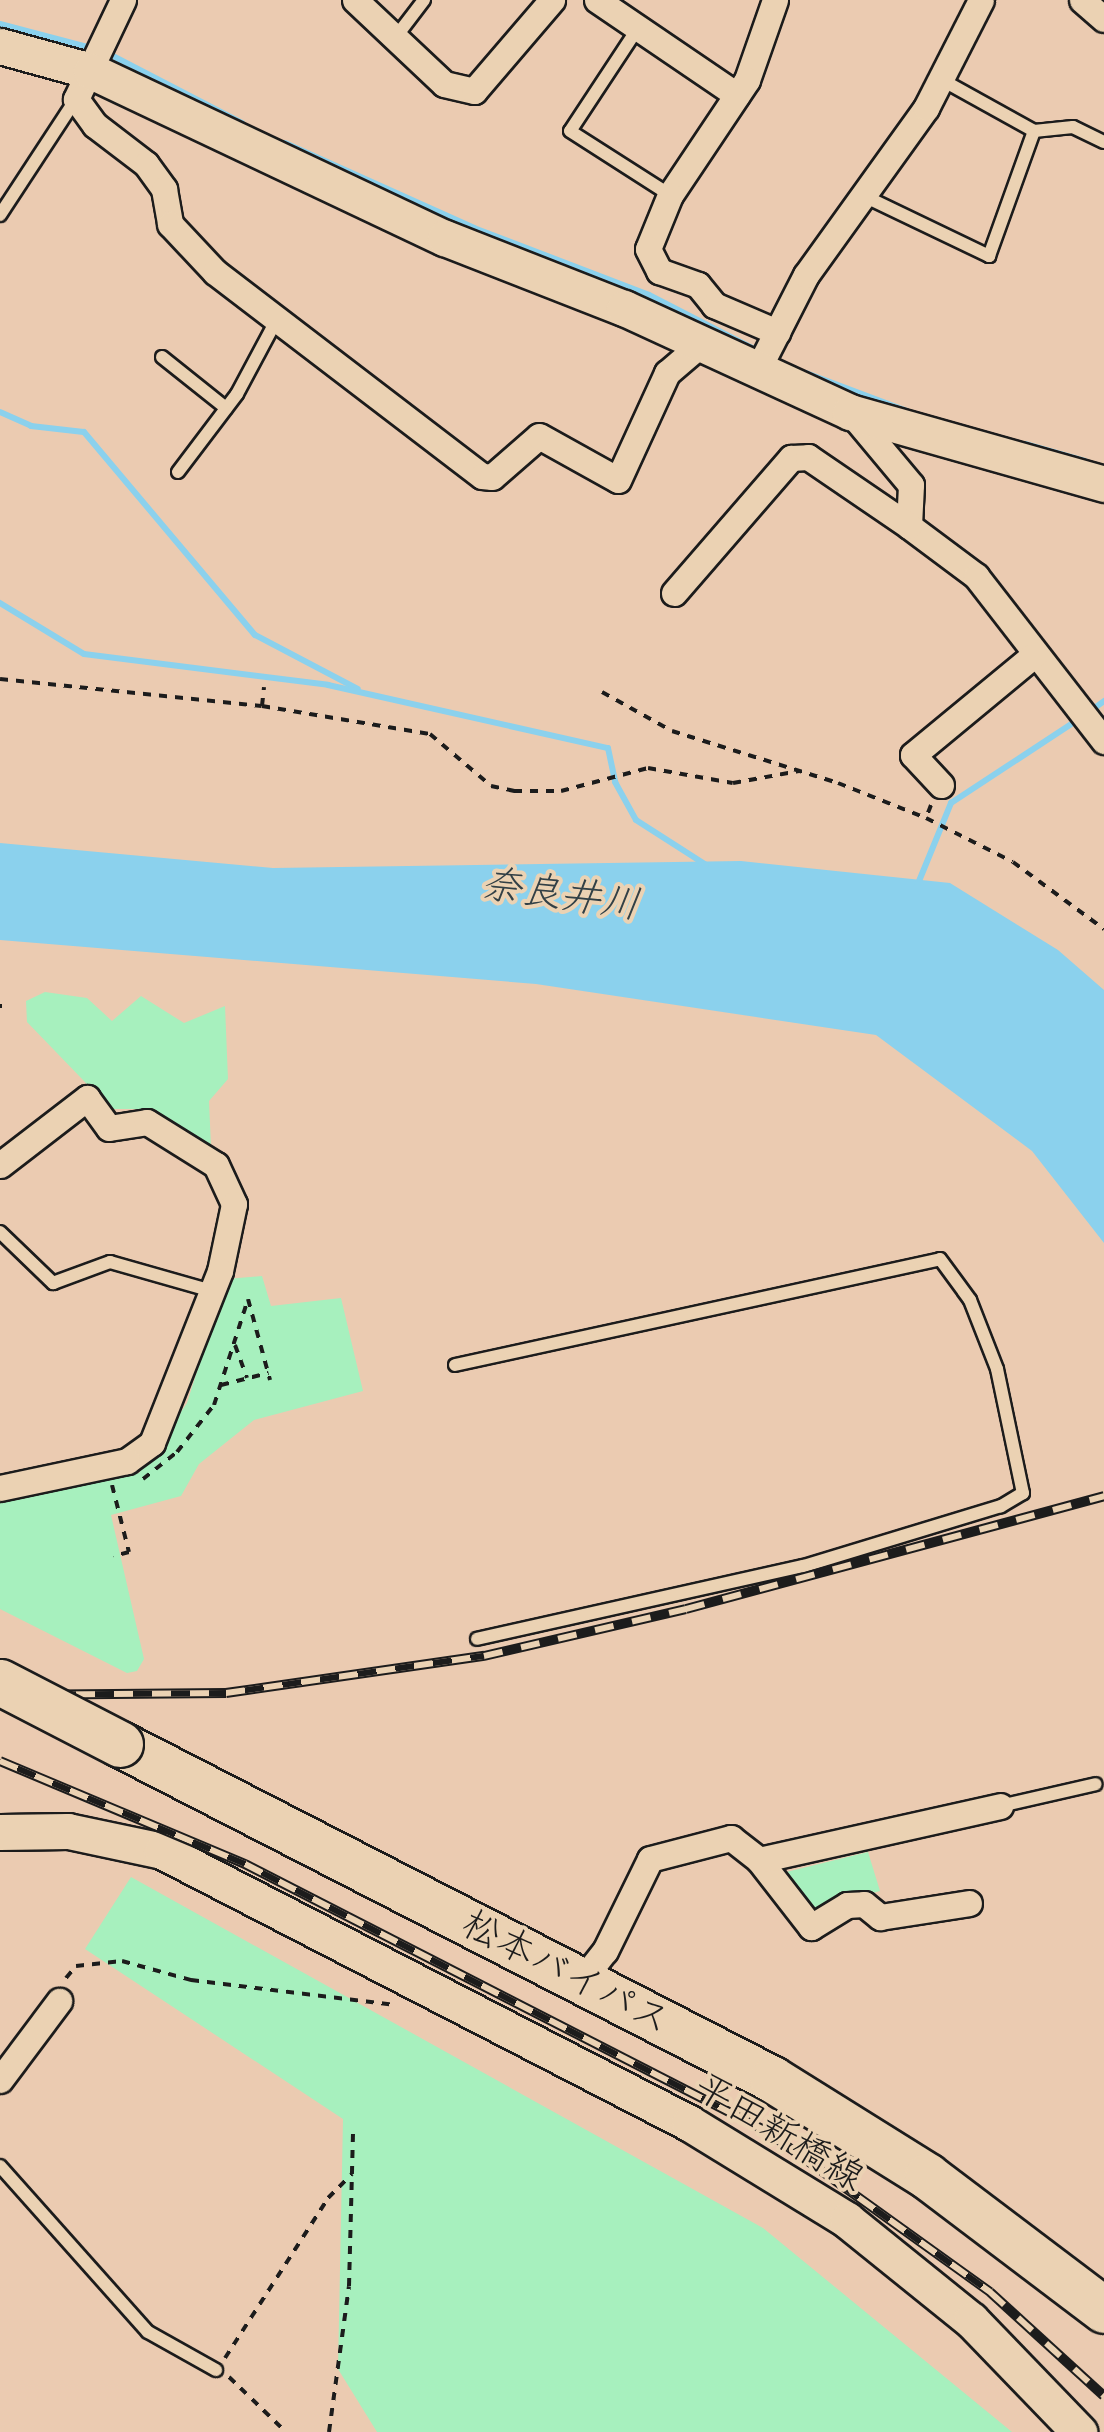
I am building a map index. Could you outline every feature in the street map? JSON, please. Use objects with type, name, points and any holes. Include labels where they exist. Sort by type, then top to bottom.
[{"type":"highway","name":"松本バイパス","points":[[0,1682],[582,1980],[849,2125],[1104,2310]]},
{"type":"main road","points":[[0,46],[92,68],[445,238],[701,344],[766,352],[850,412],[1104,484]]},
{"type":"main road","name":"平田新橋線","points":[[0,1832],[68,1831],[162,1851],[689,2123],[846,2220],[971,2320],[1080,2432]]},
{"type":"street","points":[[123,0],[92,68],[95,126],[146,164],[164,189],[170,224],[215,272],[482,476],[492,477],[540,436],[618,480],[667,373],[701,344]]},
{"type":"street","points":[[355,0],[444,84],[474,91],[552,0]]},
{"type":"street","points":[[775,0],[737,95],[670,195],[648,249],[658,271],[698,285],[714,305],[766,352],[806,274],[942,80],[982,0]]},
{"type":"street","points":[[1082,0],[1104,19]]},
{"type":"street","points":[[609,3],[638,28],[737,95]]},
{"type":"street","points":[[850,412],[911,484],[909,526]]},
{"type":"street","points":[[674,593],[791,458],[808,457],[976,576],[1104,741]]},
{"type":"street","points":[[940,785],[913,755],[1035,654]]},
{"type":"street","points":[[0,1166],[87,1098],[110,1128],[148,1122],[216,1165],[234,1204],[212,1291],[152,1443],[110,1478],[0,1488]]},
{"type":"street","points":[[758,1860],[1000,1806]]},
{"type":"street","points":[[582,1980],[605,1951],[650,1859],[731,1838],[758,1860],[812,1927],[847,1905],[864,1904],[880,1917],[970,1903]]},
{"type":"street","points":[[0,2080],[59,2001]]},
{"type":"lane","points":[[395,38],[424,0]]},
{"type":"lane","points":[[638,28],[570,131],[670,195]]},
{"type":"lane","points":[[0,216],[92,68]]},
{"type":"lane","points":[[942,80],[1034,131],[1073,128],[1104,142]]},
{"type":"lane","points":[[864,196],[989,256],[1034,131]]},
{"type":"lane","points":[[178,472],[226,408],[276,320]]},
{"type":"lane","points":[[162,357],[226,408]]},
{"type":"lane","points":[[0,1232],[52,1283],[110,1262],[212,1291]]},
{"type":"lane","points":[[455,1365],[940,1260],[970,1300],[996,1370],[1023,1493],[1001,1506],[804,1566],[477,1639]]},
{"type":"lane","points":[[1000,1806],[1096,1784]]},
{"type":"lane","points":[[0,2166],[148,2332],[216,2370]]},
{"type":"path","points":[[0,679],[364,719],[430,734],[491,786],[561,791],[648,768],[733,783],[800,770]]},
{"type":"path","points":[[262,706],[264,687]]},
{"type":"path","points":[[602,692],[672,731],[800,770],[926,818]]},
{"type":"path","points":[[934,823],[1013,862],[1104,929]]},
{"type":"path","points":[[134,1483],[156,1473],[199,1430],[221,1384],[248,1299],[269,1376],[221,1384]]},
{"type":"path","points":[[234,1342],[247,1378]]},
{"type":"path","points":[[110,1478],[124,1486]]},
{"type":"path","points":[[110,1478],[129,1552],[114,1556]]},
{"type":"path","points":[[59,2001],[62,1983],[76,1966],[110,1960],[230,1986],[289,1988],[412,2008]]},
{"type":"path","points":[[329,2432],[350,2286],[353,2128]]},
{"type":"path","points":[[286,2432],[238,2381],[216,2370],[328,2198],[352,2174]]},
{"type":"green space","points":[[45,992],[87,998],[112,1021],[141,996],[184,1023],[225,1006],[228,1079],[209,1101],[211,1147],[154,1109],[111,1109],[27,1022],[26,1001]]},
{"type":"green space","points":[[262,1276],[271,1306],[341,1298],[363,1391],[254,1420],[199,1464],[181,1496],[111,1515],[144,1659],[137,1671],[127,1673],[0,1609],[0,1501],[139,1473],[187,1403],[226,1279]]},
{"type":"green space","points":[[868,1852],[880,1891],[811,1911],[778,1874]]},
{"type":"green space","points":[[131,1877],[763,2228],[1012,2432],[377,2432],[338,2369],[343,2119],[85,1949]]},
{"type":"water","name":"奈良井川","points":[[0,843],[273,868],[741,861],[950,883],[1058,950],[1104,990],[1104,1243],[1032,1151],[876,1035],[536,984],[0,940]]},
{"type":"waterway","points":[[0,24],[95,49]]},
{"type":"waterway","points":[[107,53],[242,123]]},
{"type":"waterway","points":[[285,143],[474,228],[649,295],[754,349]]},
{"type":"waterway","points":[[806,373],[907,411]]},
{"type":"waterway","points":[[0,412],[31,426],[84,432],[255,635],[358,689]]},
{"type":"waterway","points":[[1025,444],[1085,461]]},
{"type":"waterway","points":[[0,603],[84,654],[328,685],[608,748],[615,782],[636,820],[706,865]]},
{"type":"waterway","points":[[1089,712],[1104,701]]},
{"type":"waterway","points":[[917,886],[951,803],[1079,719]]},
{"type":"railway","points":[[0,1695],[226,1693],[484,1656],[686,1609],[1104,1496]]},
{"type":"railway","points":[[0,1761],[245,1864],[766,2131],[990,2292],[1104,2396]]}]
